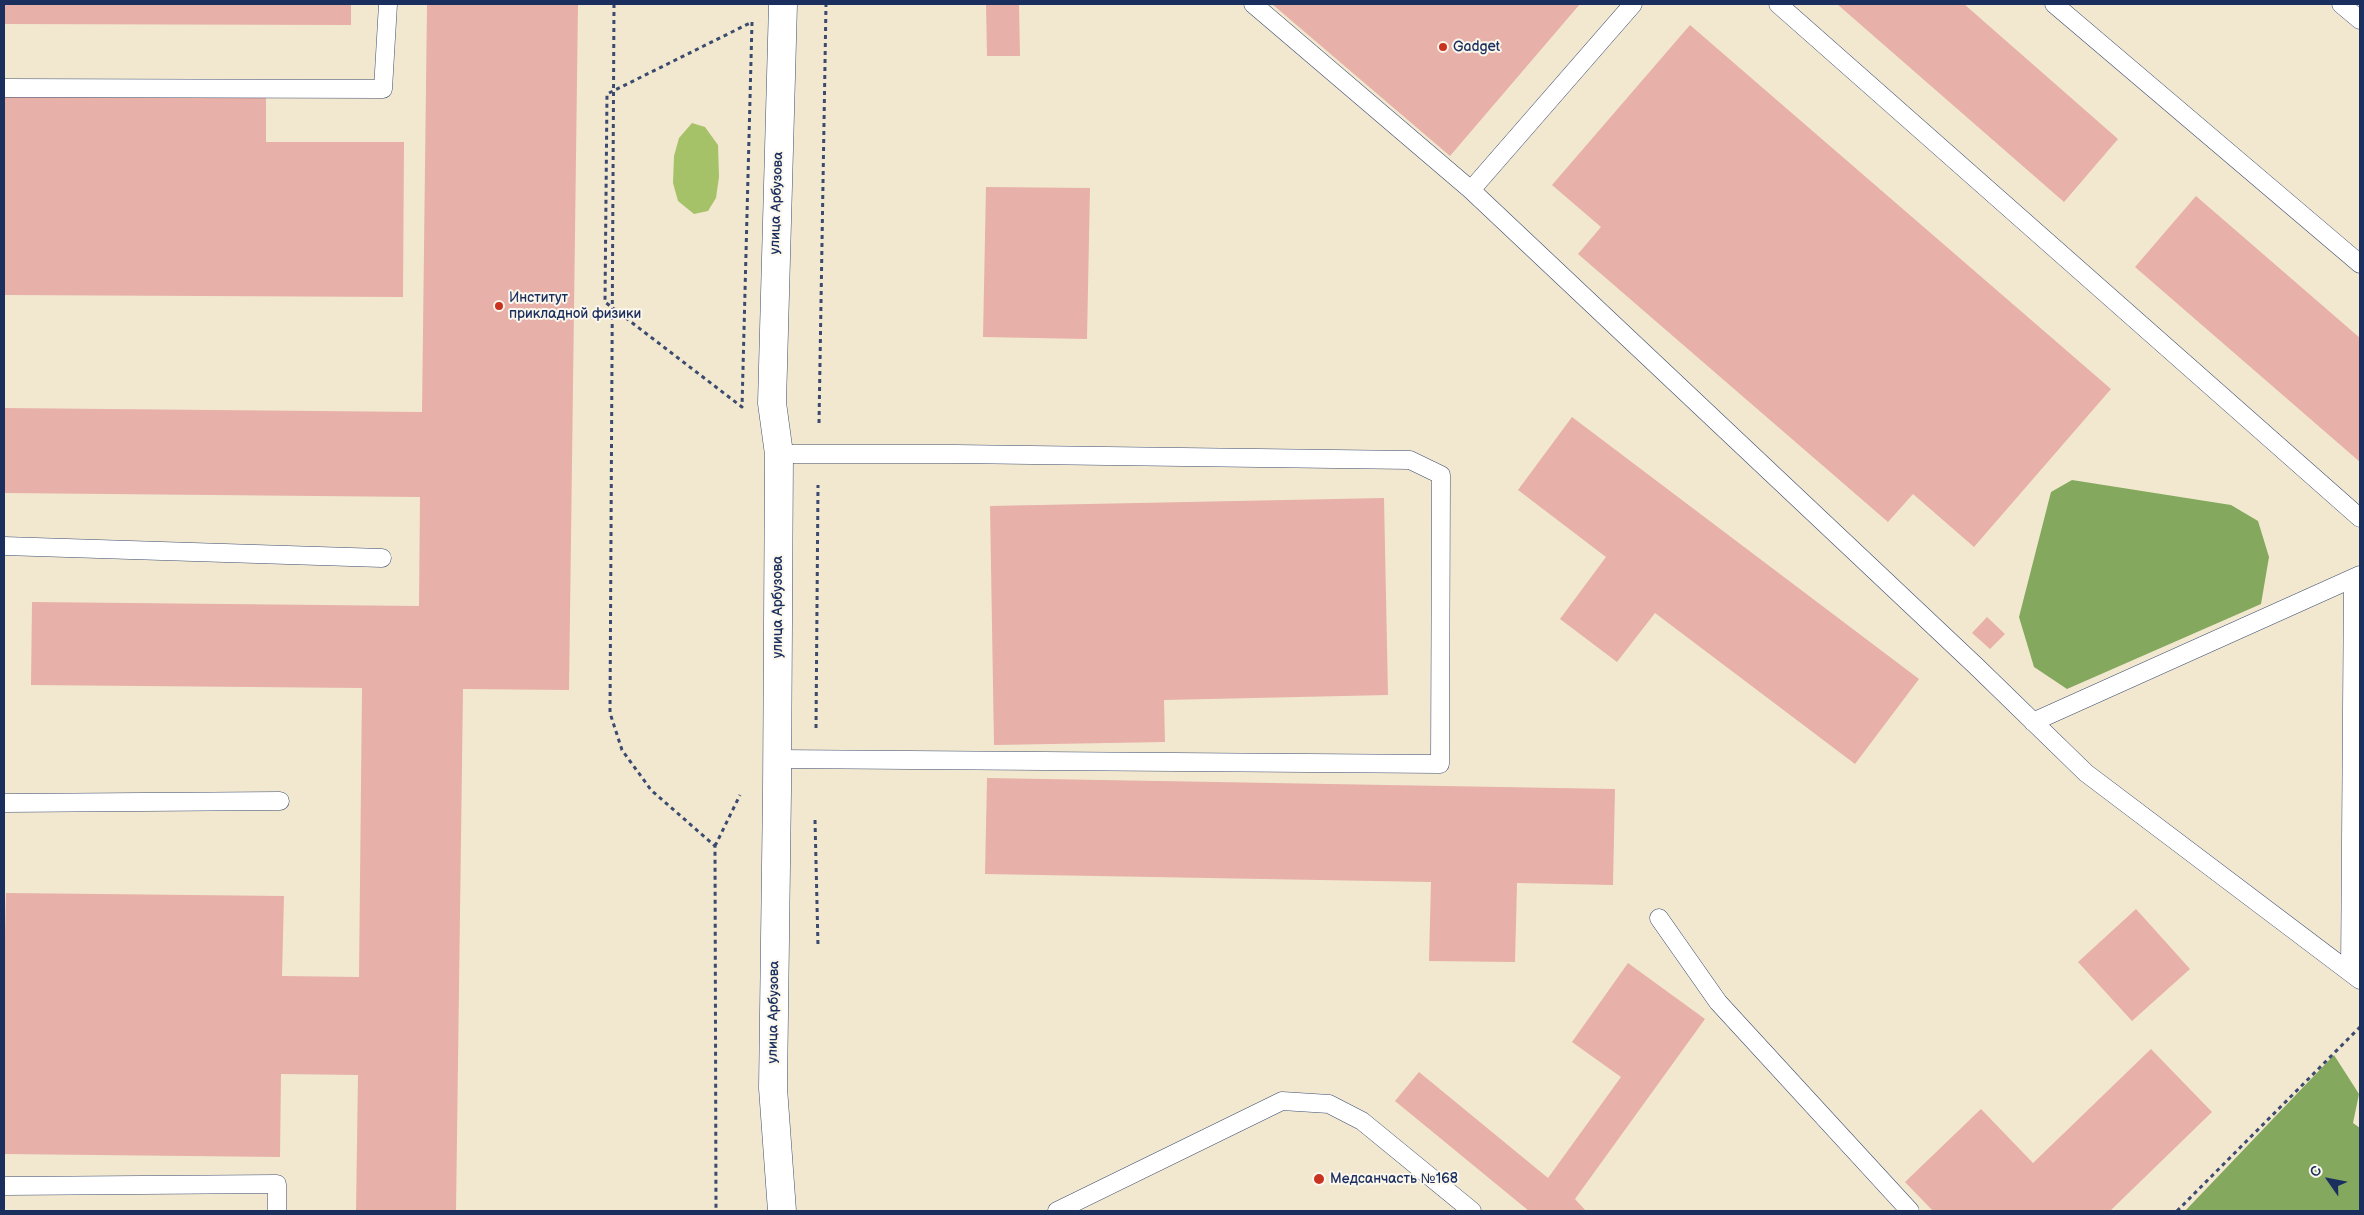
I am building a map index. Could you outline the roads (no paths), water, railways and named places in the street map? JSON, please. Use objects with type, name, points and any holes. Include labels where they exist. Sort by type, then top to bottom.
[{"type":"street","name":"улица Арбузова","points":[[782,4],[772,403],[779,454],[773,1088],[782,1211]]},
{"type":"lane","points":[[4,88],[382,89],[388,4]]},
{"type":"lane","points":[[1253,4],[1471,190],[2086,773],[2355,975]]},
{"type":"lane","points":[[1471,190],[1633,4]]},
{"type":"lane","points":[[1778,4],[2360,518]]},
{"type":"lane","points":[[2054,4],[2360,264]]},
{"type":"lane","points":[[2341,4],[2360,20]]},
{"type":"lane","points":[[777,759],[1440,764],[1441,475],[1410,460],[955,454],[779,454]]},
{"type":"lane","points":[[4,546],[382,558]]},
{"type":"lane","points":[[2033,722],[2357,577],[2355,975]]},
{"type":"lane","points":[[4,803],[280,800]]},
{"type":"lane","points":[[1659,918],[1718,1002],[1910,1211]]},
{"type":"lane","points":[[1057,1211],[1282,1101],[1329,1104],[1362,1121],[1472,1211]]},
{"type":"lane","points":[[4,1186],[277,1184],[277,1211]]},
{"type":"place","name":"Gadget","points":[[1443,47]]},
{"type":"place","name":"Институт прикладной физики","points":[[499,306]]},
{"type":"place","name":"Медсанчасть №168","points":[[1319,1179]]}]
